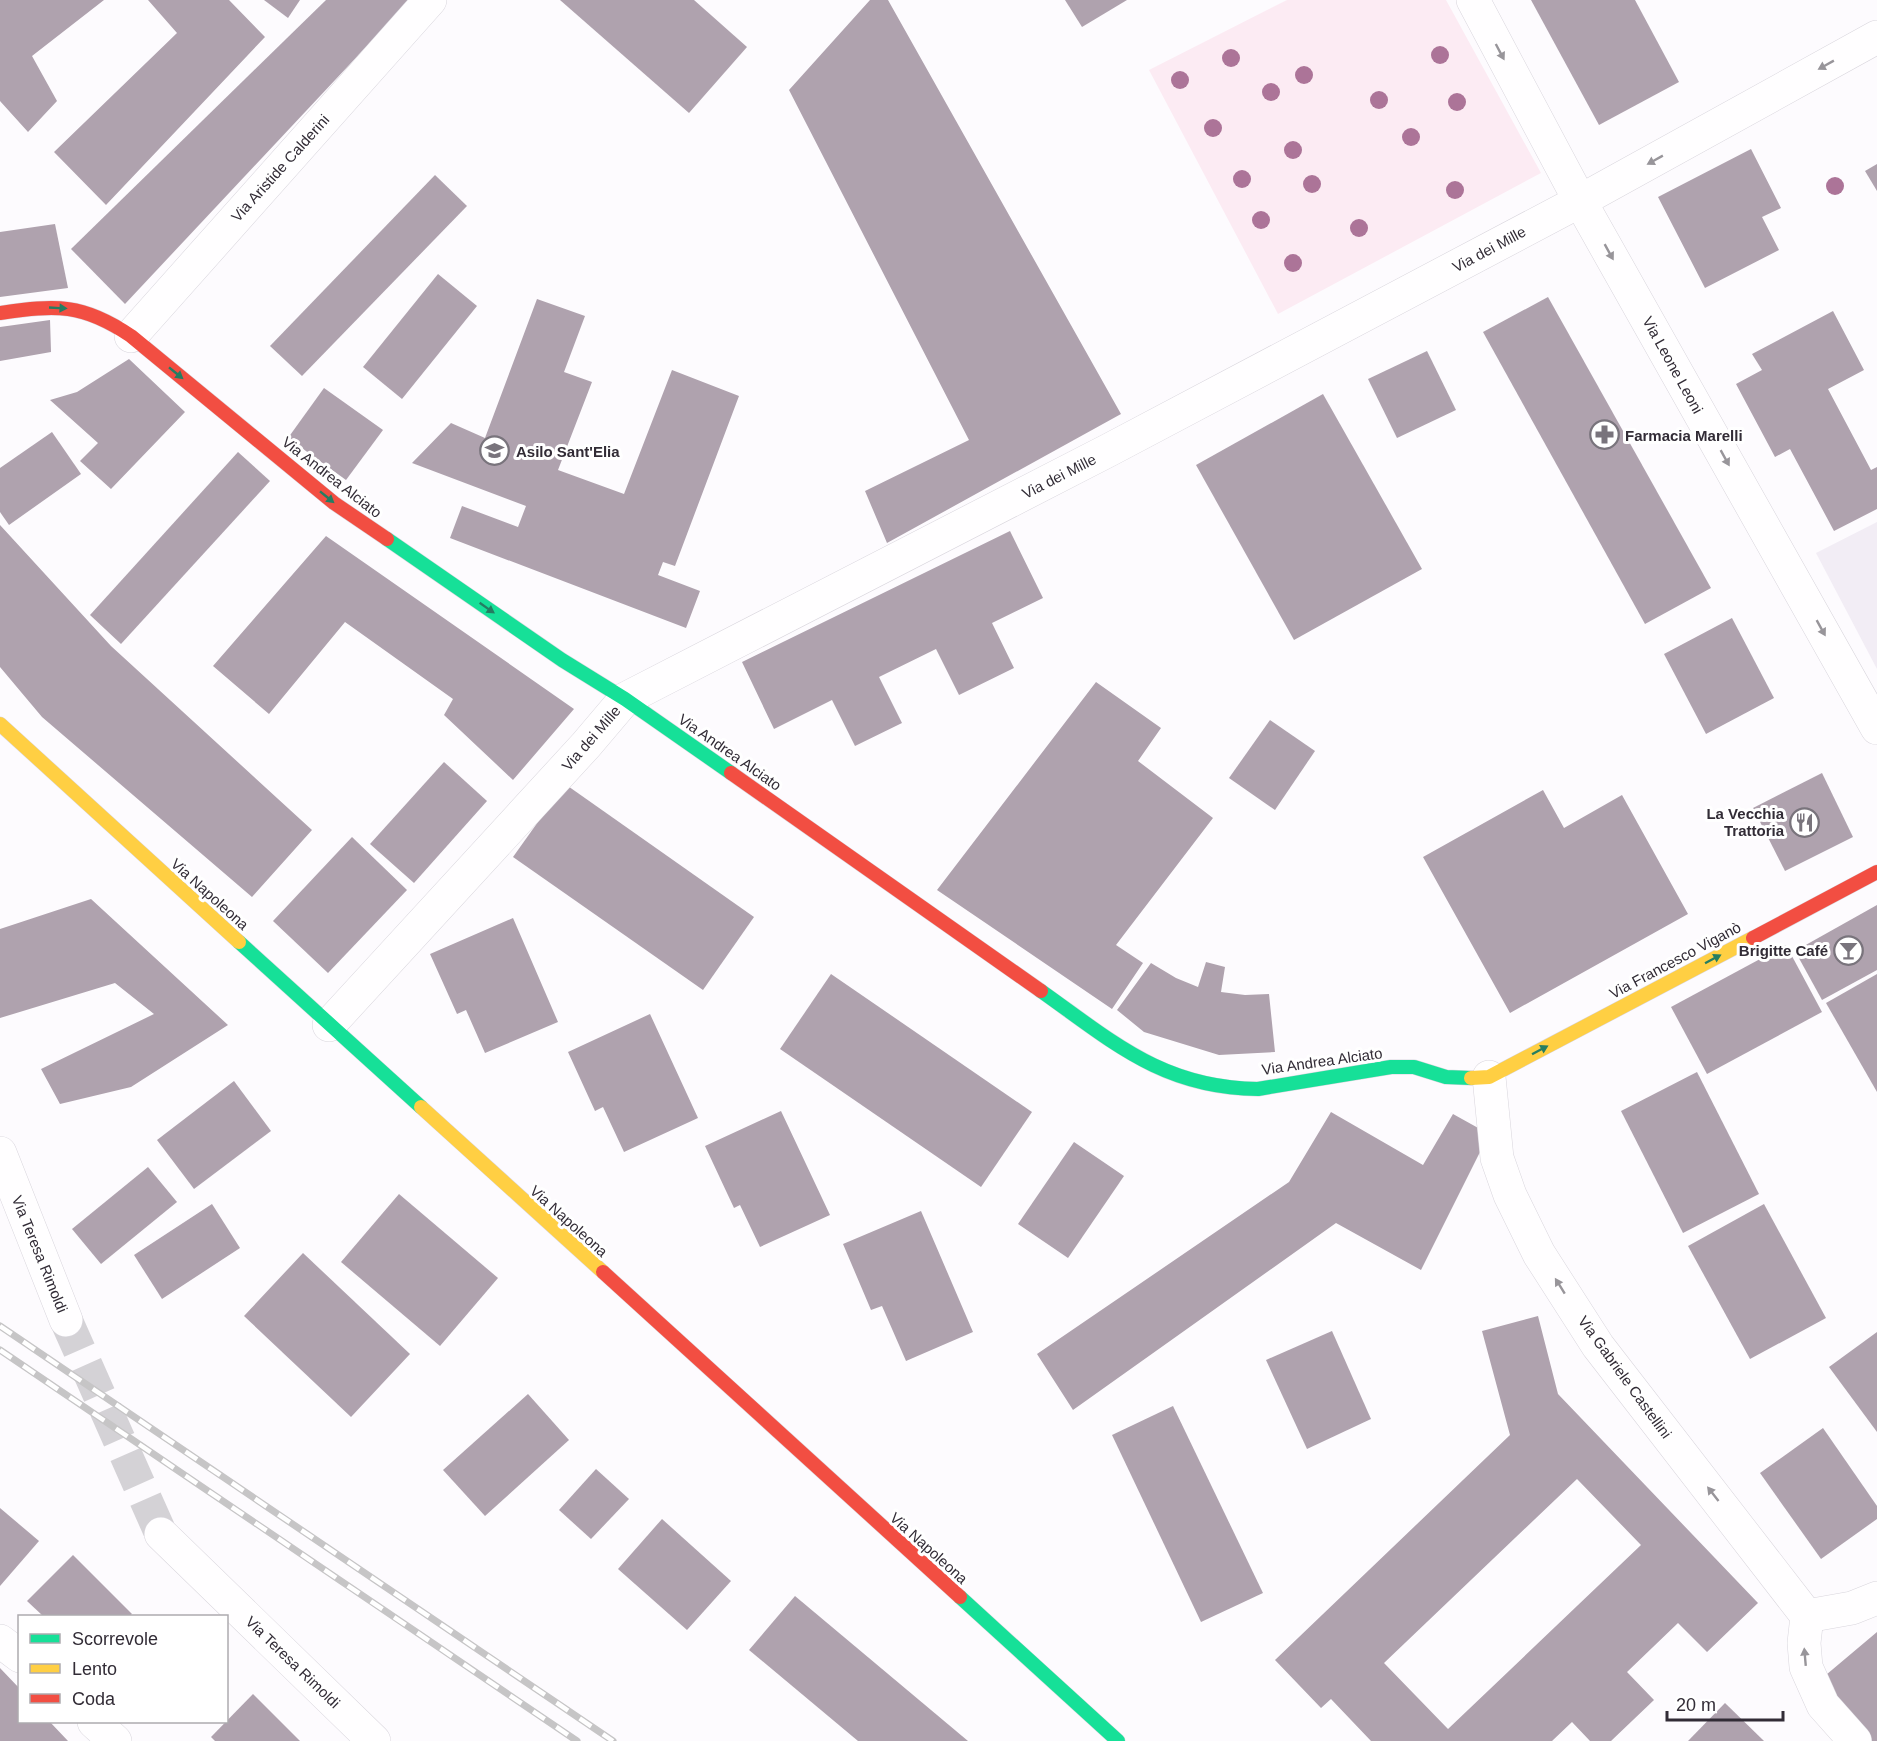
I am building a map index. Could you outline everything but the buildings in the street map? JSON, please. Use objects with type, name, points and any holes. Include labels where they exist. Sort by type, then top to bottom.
[{"type":"street","name":"Via Aristide Calderini","points":[[131,336],[430,0]]},
{"type":"street","name":"Via Leone Leoni","points":[[1473,0],[1580,201],[1877,728]]},
{"type":"street","name":"Via dei Mille","points":[[329,1025],[586,745],[625,699],[1109,450],[1580,201],[1877,37]]},
{"type":"street","name":"Via Andrea Alciato","points":[[0,313],[53,307],[83,310],[107,319],[131,336],[334,503],[562,660],[625,699],[1136,1058],[1169,1074],[1205,1085],[1241,1089],[1277,1087],[1360,1070],[1410,1067],[1451,1078],[1489,1077]]},
{"type":"street","name":"Via Napoleona","points":[[0,724],[1118,1741]]},
{"type":"street","name":"Via Francesco Viganò","points":[[1489,1077],[1877,872]]},
{"type":"street","name":"Via Gabriele Castellini","points":[[1489,1077],[1497,1158],[1510,1195],[1539,1254],[1598,1346],[1807,1616]]},
{"type":"street","name":"Via Teresa Rimoldi","points":[[0,1153],[66,1320]]},
{"type":"street","name":"Via Teresa Rimoldi","points":[[161,1534],[374,1741]]},
{"type":"street","points":[[1856,1741],[1823,1705],[1806,1667],[1804,1643],[1807,1616],[1852,1608],[1877,1598]]},
{"type":"street","points":[[0,1641],[18,1654]]},
{"type":"street","points":[[95,1723],[115,1741]]},
{"type":"shaded area","points":[[1287,0],[1446,0],[1541,173],[1278,314],[1149,70]]},
{"type":"shaded area","points":[[1877,522],[1877,669],[1816,553]]},
{"type":"tunnel","points":[[66,1320],[161,1534]]},
{"type":"railway","points":[[0,1326],[613,1741]]},
{"type":"railway","points":[[0,1350],[577,1741]]},
{"type":"traffic: fast","points":[[387,539],[731,773]]},
{"type":"traffic: fast","points":[[239,942],[421,1107]]},
{"type":"traffic: fast","points":[[1041,991],[1092,1028],[1141,1059],[1167,1071],[1224,1087],[1258,1089],[1391,1067],[1414,1067],[1446,1077],[1471,1078]]},
{"type":"traffic: fast","points":[[960,1597],[1118,1741]]},
{"type":"traffic: slow","points":[[0,724],[239,942]]},
{"type":"traffic: slow","points":[[1471,1078],[1489,1077],[1753,938]]},
{"type":"traffic: slow","points":[[421,1107],[603,1272]]},
{"type":"traffic: jam","points":[[0,313],[54,308],[68,309],[98,317],[114,325],[131,336],[334,503],[387,539]]},
{"type":"traffic: jam","points":[[731,773],[1041,991]]},
{"type":"traffic: jam","points":[[1753,938],[1877,872]]},
{"type":"traffic: jam","points":[[603,1272],[960,1597]]},
{"type":"place","name":"Farmacia Marelli","points":[[1604,435]]},
{"type":"place","name":"Asilo Sant'Elia","points":[[495,451]]},
{"type":"place","name":"La Vecchia Trattoria","points":[[1805,822]]},
{"type":"place","name":"Brigitte Café","points":[[1849,950]]}]
